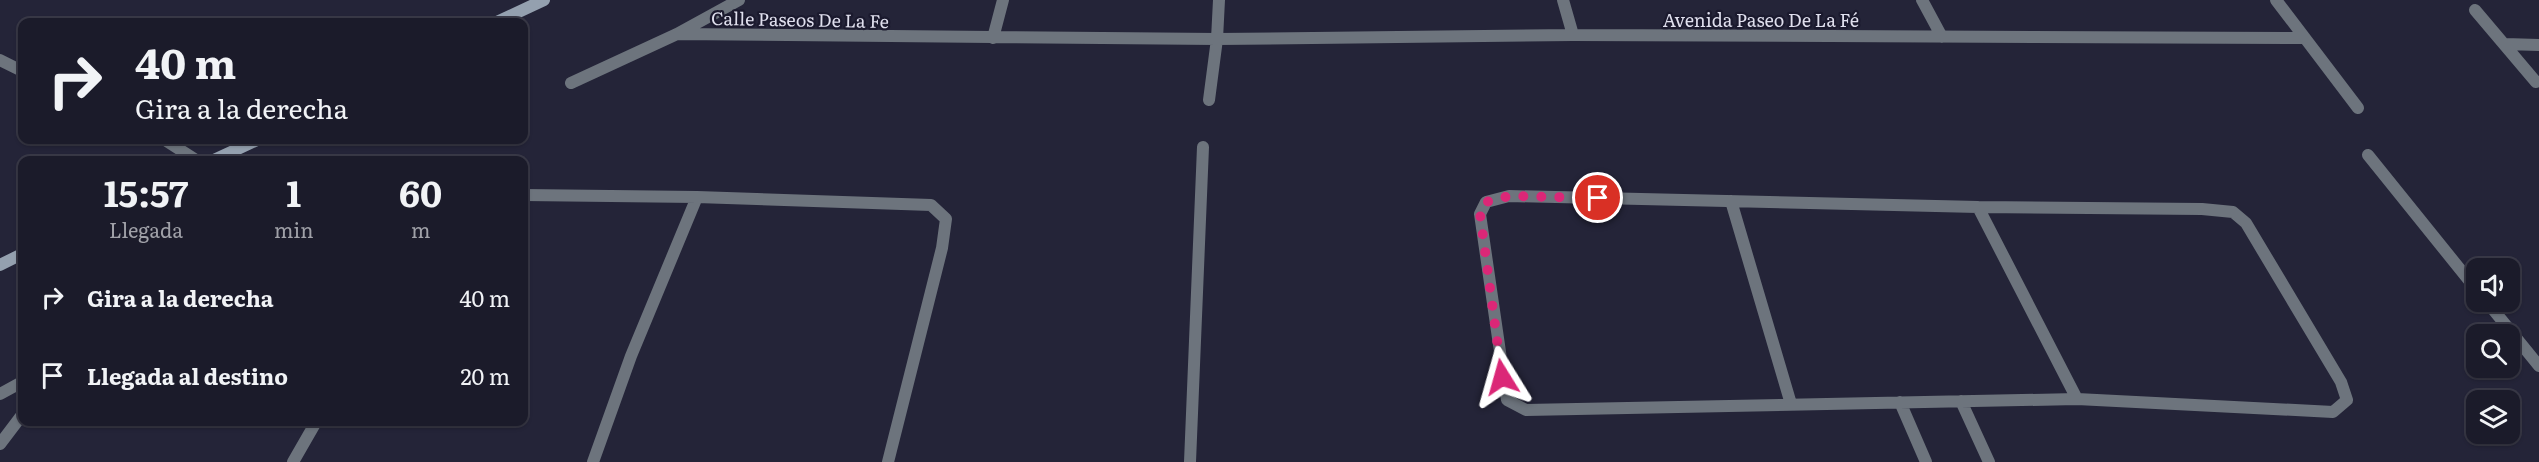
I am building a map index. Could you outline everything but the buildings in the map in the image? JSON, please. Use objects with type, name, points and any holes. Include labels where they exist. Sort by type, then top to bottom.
[{"type":"main road","points":[[506,18],[544,0]]},
{"type":"main road","points":[[223,156],[248,144]]},
{"type":"main road","points":[[0,265],[18,256]]},
{"type":"street","name":"Calle Paseos De La Fe","points":[[677,34],[739,0]]},
{"type":"street","points":[[993,38],[1002,0]]},
{"type":"street","points":[[1209,100],[1217,39],[1219,0]]},
{"type":"street","points":[[1563,0],[1573,35]]},
{"type":"street","points":[[1922,0],[1942,37]]},
{"type":"street","points":[[2276,0],[2358,108]]},
{"type":"street","points":[[2475,10],[2536,82]]},
{"type":"street","name":"Calle Paseos De La Fe","points":[[677,34],[1217,39]]},
{"type":"street","points":[[571,82],[677,34]]},
{"type":"street","name":"Avenida Paseo De La Fé","points":[[1217,39],[1573,35],[2305,38]]},
{"type":"street","points":[[2505,44],[2539,45]]},
{"type":"street","points":[[0,60],[18,68]]},
{"type":"street","points":[[171,144],[190,156]]},
{"type":"street","points":[[1190,462],[1203,147]]},
{"type":"street","points":[[2368,155],[2466,277]]},
{"type":"street","points":[[528,195],[697,197],[931,205],[946,219],[942,248],[888,462]]},
{"type":"street","points":[[1509,196],[1978,207],[2202,209],[2233,212],[2246,224],[2341,382],[2347,400],[2333,412],[2077,399],[1526,410],[1507,400],[1480,214],[1486,202],[1509,196]]},
{"type":"street","points":[[593,462],[631,356],[697,197]]},
{"type":"street","points":[[1731,201],[1791,404]]},
{"type":"street","points":[[1978,207],[2077,399]]},
{"type":"street","points":[[2495,312],[2539,366]]},
{"type":"street","points":[[0,394],[18,384]]},
{"type":"street","points":[[1961,400],[1989,462]]},
{"type":"street","points":[[1900,402],[1926,462]]},
{"type":"street","points":[[0,444],[18,420]]},
{"type":"street","points":[[293,462],[314,426]]},
{"type":"route","points":[[1502,377],[1480,214],[1486,202],[1509,196],[1598,198]]}]
